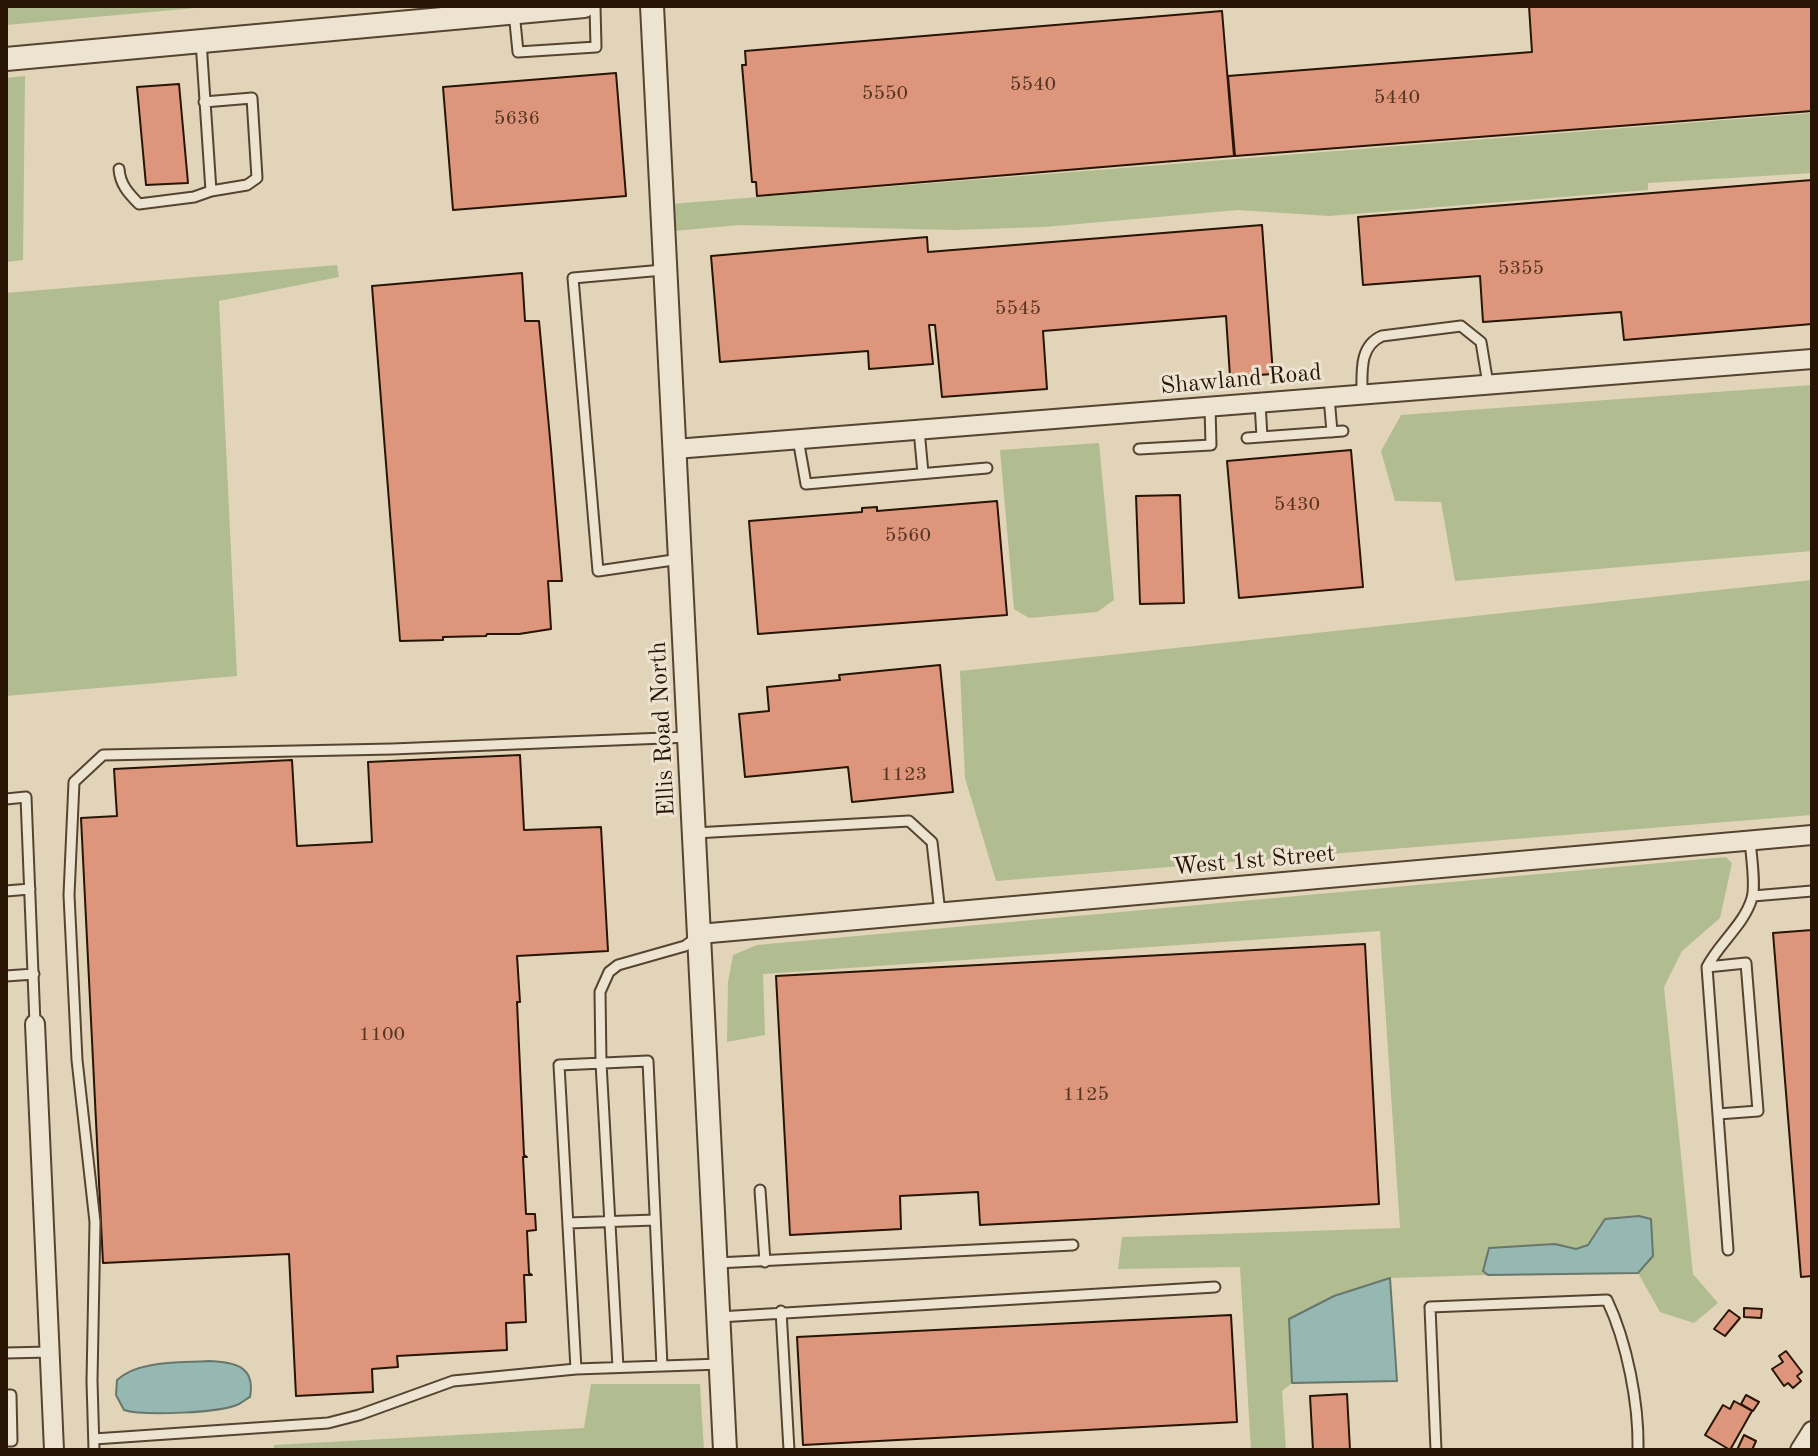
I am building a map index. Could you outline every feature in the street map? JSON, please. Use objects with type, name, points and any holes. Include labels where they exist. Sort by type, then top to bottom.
[{"type":"street","points":[[6,59],[584,6]]},
{"type":"street","name":"Ellis Road North","points":[[652,6],[725,1450]]},
{"type":"street","name":"Shawland Road","points":[[675,449],[1812,359]]},
{"type":"street","name":"West 1st Street","points":[[699,934],[1812,835]]},
{"type":"street","points":[[35,1024],[54,1450]]},
{"type":"lane","points":[[514,12],[518,52],[596,47],[595,6]]},
{"type":"lane","points":[[201,41],[211,191]]},
{"type":"lane","points":[[119,169],[120,179],[128,193],[139,204],[194,197],[247,185],[257,178],[252,98],[204,102]]},
{"type":"lane","points":[[666,269],[573,278],[598,571],[680,559]]},
{"type":"lane","points":[[1362,394],[1364,354],[1372,340],[1461,326],[1481,342],[1488,384]]},
{"type":"lane","points":[[1247,438],[1338,432],[1329,397]]},
{"type":"lane","points":[[1260,403],[1262,437]]},
{"type":"lane","points":[[1139,449],[1211,445],[1210,407]]},
{"type":"lane","points":[[919,430],[923,473]]},
{"type":"lane","points":[[798,439],[806,484],[987,468]]},
{"type":"lane","points":[[689,737],[392,749],[103,755],[74,782],[69,895],[77,1060],[95,1222],[94,1444],[328,1423],[453,1381],[576,1369],[721,1364]]},
{"type":"lane","points":[[6,799],[26,797],[35,1024]]},
{"type":"lane","points":[[695,833],[909,821],[932,842],[940,913]]},
{"type":"lane","points":[[1728,1250],[1707,967],[1717,948],[1731,936],[1753,896],[1750,840]]},
{"type":"lane","points":[[6,891],[30,889]]},
{"type":"lane","points":[[1753,896],[1812,891]]},
{"type":"lane","points":[[618,1367],[601,1063],[600,992],[609,972],[618,965],[685,946],[699,934]]},
{"type":"lane","points":[[1707,967],[1746,963],[1758,1111],[1718,1114]]},
{"type":"lane","points":[[6,976],[34,974]]},
{"type":"lane","points":[[576,1369],[559,1065],[648,1061],[662,1366]]},
{"type":"lane","points":[[760,1190],[765,1262]]},
{"type":"lane","points":[[568,1223],[655,1220]]},
{"type":"lane","points":[[717,1263],[1073,1245]]},
{"type":"lane","points":[[719,1317],[1215,1287]]},
{"type":"lane","points":[[1436,1450],[1430,1307],[1607,1300],[1617,1320],[1625,1353],[1639,1429],[1638,1450]]},
{"type":"lane","points":[[781,1311],[789,1450]]},
{"type":"lane","points":[[6,1353],[49,1352]]},
{"type":"lane","points":[[6,1395],[11,1395],[12,1441],[6,1441]]},
{"type":"green space","points":[[6,6],[218,6],[6,25]]},
{"type":"green space","points":[[25,76],[23,260],[6,262],[6,78]]},
{"type":"green space","points":[[1812,113],[1812,173],[1648,183],[1648,190],[1329,216],[1238,210],[1044,227],[954,230],[740,225],[673,231],[671,204]]},
{"type":"green space","points":[[337,265],[339,277],[219,301],[237,676],[6,696],[6,293]]},
{"type":"green space","points":[[1812,385],[1812,551],[1455,581],[1441,502],[1395,501],[1381,451],[1401,415]]},
{"type":"green space","points":[[1099,443],[1114,600],[1097,612],[1029,618],[1014,609],[1000,450]]},
{"type":"green space","points":[[1812,580],[1812,815],[996,881],[965,778],[960,671]]},
{"type":"green space","points":[[1726,857],[1732,863],[1720,918],[1682,951],[1664,987],[1693,1274],[1718,1303],[1694,1323],[1660,1312],[1638,1273],[1653,1255],[1605,1219],[1588,1245],[1576,1249],[1555,1244],[1483,1270],[1488,1275],[1390,1278],[1289,1319],[1292,1383],[1282,1391],[1286,1450],[1251,1450],[1240,1267],[1118,1269],[1122,1237],[1400,1228],[1380,931],[763,974],[765,1035],[727,1042],[728,982],[733,955],[757,945]]},
{"type":"green space","points":[[591,1384],[700,1384],[704,1450],[274,1450],[274,1445],[584,1428]]},
{"type":"water","points":[[1639,1216],[1651,1219],[1653,1256],[1638,1273],[1488,1275],[1483,1271],[1489,1248],[1555,1244],[1576,1249],[1588,1245],[1605,1219]]},
{"type":"water","points":[[1390,1278],[1397,1381],[1292,1383],[1289,1319],[1334,1296]]},
{"type":"water","points":[[208,1361],[241,1367],[249,1378],[250,1397],[230,1407],[164,1413],[124,1410],[116,1395],[117,1380],[136,1369]]},
{"type":"building","points":[[1529,6],[1812,6],[1812,111],[1235,156],[1228,76],[1532,52]]},
{"type":"building","points":[[1222,11],[1234,156],[757,196],[756,182],[752,182],[742,65],[746,65],[745,51]]},
{"type":"building","points":[[616,73],[626,196],[453,210],[443,87]]},
{"type":"building","points":[[179,84],[188,183],[146,185],[137,87]]},
{"type":"building","points":[[1812,180],[1812,324],[1624,340],[1621,312],[1483,322],[1480,276],[1363,285],[1358,217]]},
{"type":"building","points":[[1262,225],[1273,374],[1230,377],[1226,316],[1043,331],[1047,389],[942,397],[935,325],[929,325],[933,364],[869,369],[868,351],[720,362],[711,256],[927,237],[928,252]]},
{"type":"building","points":[[522,273],[525,321],[539,321],[562,581],[548,581],[551,629],[519,634],[400,641],[372,286]]},
{"type":"building","points":[[1351,450],[1363,587],[1239,598],[1227,461]]},
{"type":"building","points":[[1180,495],[1184,603],[1140,604],[1136,496]]},
{"type":"building","points":[[997,501],[1007,615],[758,634],[749,521],[862,512],[862,508],[877,507],[877,511]]},
{"type":"building","points":[[940,665],[953,792],[852,802],[848,767],[745,777],[739,714],[769,711],[767,687],[840,680],[839,675]]},
{"type":"building","points":[[520,755],[524,830],[601,827],[608,951],[517,956],[524,1155],[527,1157],[523,1157],[526,1214],[535,1214],[536,1230],[527,1231],[529,1273],[532,1275],[524,1275],[526,1322],[506,1323],[507,1350],[397,1356],[398,1367],[372,1369],[373,1392],[296,1396],[289,1254],[103,1263],[81,818],[117,816],[114,769],[292,760],[297,846],[372,842],[368,762]]},
{"type":"building","points":[[1812,930],[1812,1276],[1801,1277],[1773,933]]},
{"type":"building","points":[[1365,944],[1379,1204],[980,1225],[978,1192],[900,1196],[901,1229],[790,1235],[776,976]]},
{"type":"building","points":[[1744,1308],[1762,1309],[1761,1318],[1744,1317]]},
{"type":"building","points":[[1729,1310],[1740,1318],[1725,1336],[1714,1329]]},
{"type":"building","points":[[1231,1315],[1237,1422],[803,1445],[797,1337]]},
{"type":"building","points":[[1786,1351],[1802,1372],[1797,1376],[1801,1381],[1793,1388],[1788,1383],[1784,1386],[1772,1369],[1783,1362],[1779,1356]]},
{"type":"building","points":[[1347,1394],[1350,1450],[1313,1450],[1310,1396]]},
{"type":"building","points":[[1746,1395],[1759,1402],[1753,1411],[1741,1404]]},
{"type":"building","points":[[1734,1401],[1752,1411],[1730,1450],[1705,1435],[1723,1405],[1730,1409]]},
{"type":"building","points":[[1744,1435],[1756,1441],[1752,1450],[1737,1450]]}]
